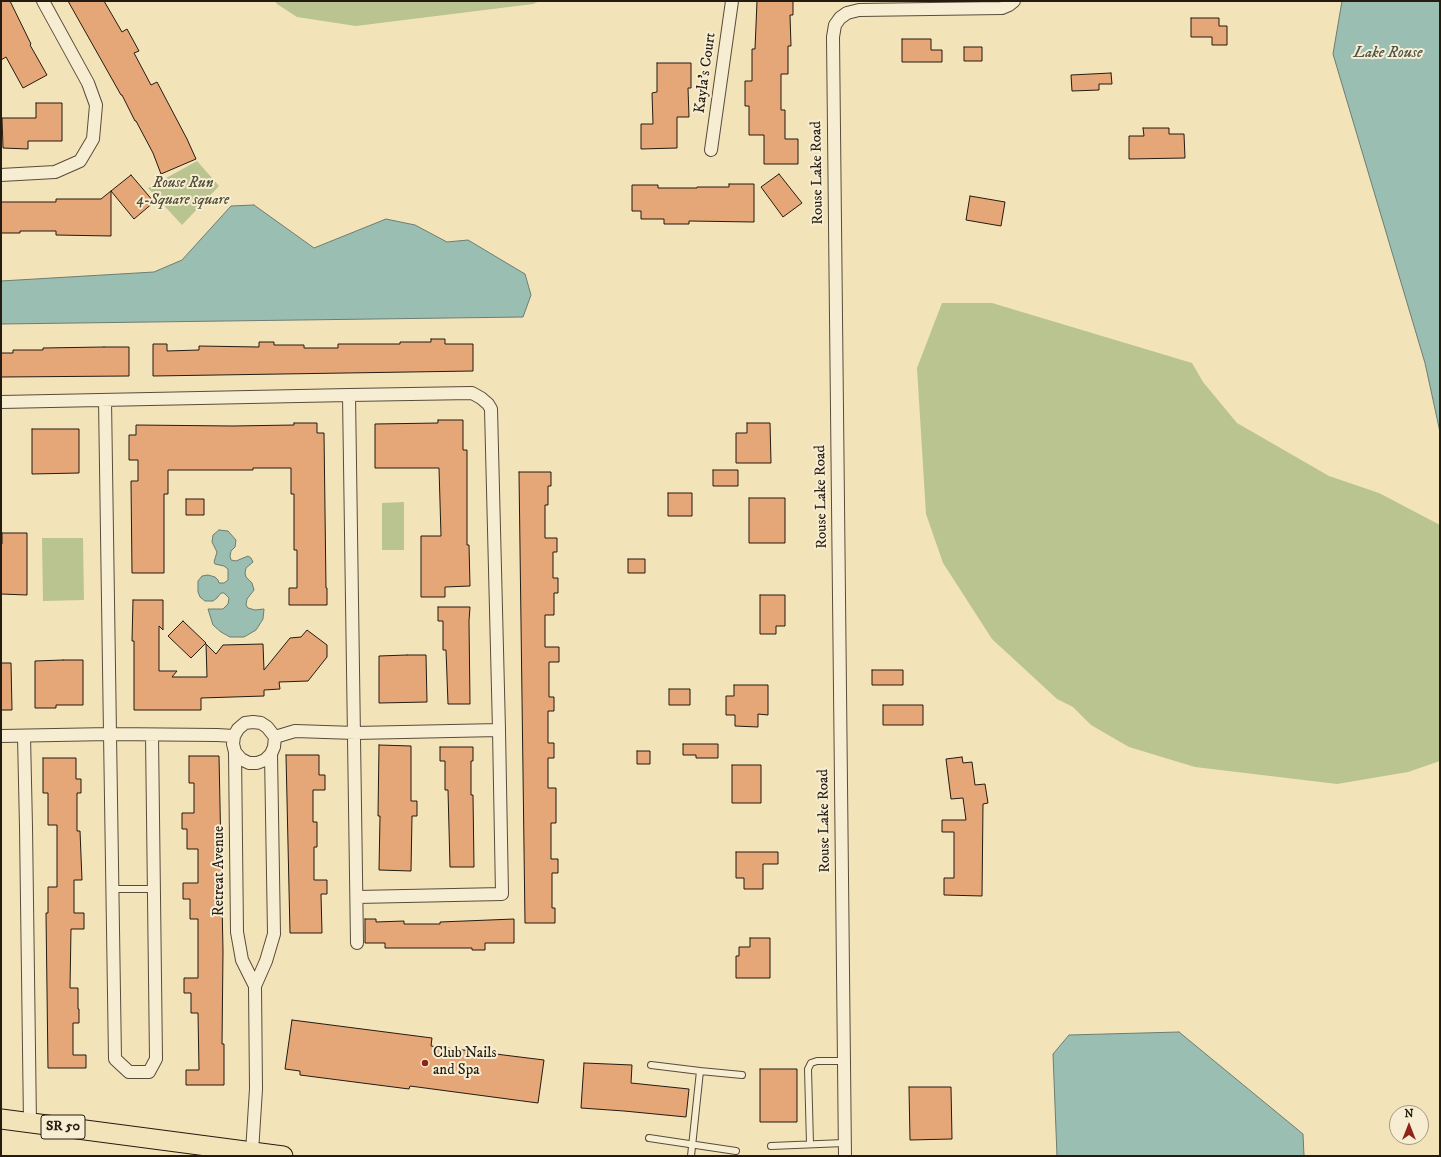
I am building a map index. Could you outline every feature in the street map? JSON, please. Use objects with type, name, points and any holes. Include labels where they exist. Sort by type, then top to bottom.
[{"type":"highway","name":"SR 50","points":[[1,1119],[283,1156]]},
{"type":"street","points":[[1,175],[55,172],[80,161],[93,139],[96,104],[88,83],[43,1]]},
{"type":"street","name":"Kayla's Court","points":[[711,150],[732,1]]},
{"type":"street","name":"Rouse Lake Road","points":[[844,1156],[833,85],[834,31],[835,25],[840,18],[847,13],[859,10],[1002,8],[1010,5],[1014,1]]},
{"type":"street","points":[[1,402],[472,393],[488,404],[491,409],[502,894],[357,897]]},
{"type":"street","points":[[349,395],[357,943]]},
{"type":"street","points":[[105,400],[115,1059],[129,1072],[149,1072],[156,1059],[152,735]]},
{"type":"street","points":[[253,722],[261,723],[267,726],[275,737],[274,747],[271,754],[265,760],[257,763],[249,763],[241,759],[235,752],[233,744],[234,736],[238,728],[245,724],[253,722]]},
{"type":"street","points":[[275,737],[296,731],[355,733],[499,730]]},
{"type":"street","points":[[1,736],[110,734],[234,736]]},
{"type":"street","points":[[24,736],[30,1123]]},
{"type":"street","name":"Retreat Avenue","points":[[235,752],[237,932],[242,960],[255,986]]},
{"type":"street","name":"Retreat Avenue","points":[[252,1152],[256,1089],[255,986],[266,961],[274,934],[271,754]]},
{"type":"lane","points":[[112,889],[154,889]]},
{"type":"lane","points":[[810,1144],[808,1069],[811,1063],[817,1061],[844,1061]]},
{"type":"lane","points":[[651,1065],[742,1075]]},
{"type":"lane","points":[[691,1156],[700,1071]]},
{"type":"lane","points":[[649,1138],[736,1152]]},
{"type":"lane","points":[[771,1146],[844,1143]]},
{"type":"green space","points":[[275,1],[540,1],[533,4],[356,26],[297,17],[277,4]]},
{"type":"green space","name":"Rouse Run 4-Square square","points":[[197,161],[219,186],[182,225],[148,188]]},
{"type":"green space","points":[[942,303],[992,303],[1192,363],[1203,382],[1237,423],[1329,476],[1379,493],[1440,525],[1440,761],[1408,772],[1337,784],[1195,767],[1129,747],[1091,725],[1073,707],[1057,699],[992,639],[943,563],[926,514],[917,368]]},
{"type":"green space","points":[[404,502],[404,550],[382,550],[382,503]]},
{"type":"green space","points":[[42,538],[83,538],[84,600],[43,601]]},
{"type":"water","name":"Lake Rouse","points":[[1342,1],[1440,1],[1440,432],[1425,363],[1333,54]]},
{"type":"water","points":[[254,205],[314,248],[386,219],[415,225],[447,242],[468,240],[525,274],[531,295],[523,317],[1,324],[1,281],[154,272],[182,260],[231,206]]},
{"type":"water","points":[[219,530],[228,531],[236,540],[235,547],[231,551],[231,560],[236,561],[248,556],[251,558],[253,562],[246,568],[245,573],[246,577],[252,583],[254,590],[247,599],[246,605],[248,608],[255,610],[264,609],[263,619],[256,630],[244,637],[230,637],[213,625],[208,609],[223,609],[228,604],[229,598],[224,593],[221,593],[213,601],[205,601],[200,597],[198,592],[198,581],[202,576],[208,575],[215,577],[219,583],[224,583],[228,580],[228,569],[224,566],[215,564],[214,562],[217,552],[212,542],[213,535]]},
{"type":"water","points":[[1179,1032],[1303,1134],[1304,1156],[1057,1156],[1053,1054],[1069,1035]]},
{"type":"building","points":[[1,1],[10,1],[31,44],[30,45],[47,75],[23,88],[6,57],[1,60]]},
{"type":"building","points":[[68,1],[104,1],[122,32],[127,29],[139,51],[134,53],[151,85],[157,82],[196,159],[161,174],[153,153],[136,121]]},
{"type":"building","points":[[757,1],[793,1],[793,15],[790,15],[791,46],[788,46],[788,74],[781,74],[781,110],[785,110],[785,139],[798,139],[798,164],[764,164],[764,135],[749,135],[749,106],[745,106],[745,81],[752,81],[752,49],[755,49]]},
{"type":"building","points":[[1191,18],[1219,18],[1219,26],[1227,26],[1227,45],[1212,45],[1212,37],[1191,37]]},
{"type":"building","points":[[902,39],[931,39],[931,50],[942,50],[942,62],[902,62]]},
{"type":"building","points":[[964,47],[982,47],[982,61],[964,61]]},
{"type":"building","points":[[657,63],[691,63],[691,88],[688,88],[689,117],[677,117],[677,148],[641,149],[641,124],[653,124],[652,93],[657,92]]},
{"type":"building","points":[[1111,73],[1112,84],[1099,84],[1099,90],[1072,91],[1071,75]]},
{"type":"building","points":[[36,103],[62,103],[62,141],[28,141],[28,149],[3,148],[2,118],[36,118]]},
{"type":"building","points":[[1143,128],[1169,128],[1169,134],[1184,134],[1185,158],[1129,159],[1129,136],[1144,136]]},
{"type":"building","points":[[779,174],[802,203],[783,217],[761,187]]},
{"type":"building","points":[[131,175],[154,202],[134,219],[111,191]]},
{"type":"building","points":[[729,184],[754,184],[754,222],[689,221],[689,224],[664,224],[664,219],[641,219],[641,211],[632,211],[632,185],[658,185],[658,188],[697,188],[729,187]]},
{"type":"building","points":[[111,191],[111,236],[56,235],[56,231],[20,231],[20,233],[1,233],[1,202],[56,202],[56,199],[101,199]]},
{"type":"building","points":[[970,196],[1005,202],[1001,226],[966,220]]},
{"type":"building","points":[[431,339],[445,339],[445,344],[473,344],[473,371],[153,376],[153,344],[167,344],[167,351],[199,350],[199,346],[259,347],[259,342],[274,342],[274,345],[304,345],[304,348],[338,348],[338,344],[400,344],[400,342],[431,342]]},
{"type":"building","points":[[129,347],[129,376],[1,377],[1,353],[13,353],[13,350],[43,350],[43,348]]},
{"type":"building","points":[[438,420],[463,420],[463,450],[467,450],[467,545],[469,545],[470,586],[445,587],[445,597],[421,597],[421,536],[441,536],[439,468],[375,468],[375,424],[438,423]]},
{"type":"building","points":[[294,423],[317,423],[317,433],[324,433],[327,605],[289,605],[289,588],[297,588],[297,550],[294,550],[294,494],[291,494],[291,468],[253,468],[253,470],[168,470],[168,494],[164,494],[164,573],[132,573],[131,481],[138,481],[138,460],[129,460],[129,435],[136,435],[136,425],[233,426],[294,425]]},
{"type":"building","points":[[747,423],[770,423],[771,463],[736,463],[736,433],[747,433]]},
{"type":"building","points":[[32,429],[79,429],[79,473],[32,474]]},
{"type":"building","points":[[713,470],[738,470],[738,486],[713,486]]},
{"type":"building","points":[[519,472],[551,472],[551,486],[548,486],[548,505],[545,505],[545,538],[557,538],[557,552],[553,552],[553,578],[558,578],[558,593],[554,593],[554,615],[545,615],[545,647],[559,647],[559,662],[549,662],[549,697],[554,697],[554,711],[548,711],[548,743],[554,743],[554,758],[548,758],[548,788],[556,788],[556,823],[551,823],[551,859],[558,859],[558,873],[552,873],[552,908],[555,908],[555,923],[525,923]]},
{"type":"building","points":[[668,493],[692,493],[692,516],[668,516]]},
{"type":"building","points":[[749,498],[785,498],[785,543],[749,543]]},
{"type":"building","points":[[186,499],[204,499],[204,515],[186,515]]},
{"type":"building","points":[[2,533],[27,533],[27,595],[1,594]]},
{"type":"building","points":[[628,559],[645,559],[645,573],[628,573]]},
{"type":"building","points":[[760,595],[785,595],[785,626],[776,626],[776,634],[760,634]]},
{"type":"building","points":[[133,600],[163,600],[163,630],[159,626],[159,671],[177,671],[172,677],[207,677],[206,644],[216,654],[223,645],[263,644],[264,670],[290,638],[301,637],[307,630],[327,645],[327,657],[308,681],[279,682],[280,689],[264,690],[264,696],[201,698],[201,710],[134,710],[134,641],[132,641]]},
{"type":"building","points":[[438,607],[470,607],[470,704],[448,704],[446,650],[443,650],[443,621],[438,621]]},
{"type":"building","points":[[183,621],[206,643],[191,658],[168,636]]},
{"type":"building","points":[[426,655],[427,702],[379,703],[379,656]]},
{"type":"building","points":[[83,660],[83,705],[56,705],[56,708],[35,708],[35,661]]},
{"type":"building","points":[[1,663],[11,663],[12,710],[1,710]]},
{"type":"building","points":[[872,670],[903,670],[903,685],[872,685]]},
{"type":"building","points":[[734,685],[768,685],[768,715],[758,714],[758,727],[735,726],[735,715],[726,715],[726,696],[734,696]]},
{"type":"building","points":[[669,689],[690,689],[690,705],[669,705]]},
{"type":"building","points":[[883,705],[923,705],[923,725],[883,725]]},
{"type":"building","points":[[683,744],[718,744],[718,758],[696,758],[696,755],[683,755]]},
{"type":"building","points":[[379,745],[411,746],[411,801],[417,801],[417,816],[412,816],[411,871],[379,870]]},
{"type":"building","points":[[440,747],[473,747],[473,761],[471,761],[471,795],[473,795],[474,867],[450,867],[448,790],[445,790],[445,761],[440,761]]},
{"type":"building","points":[[637,751],[650,751],[650,764],[637,764]]},
{"type":"building","points":[[286,755],[319,755],[319,775],[325,775],[325,790],[313,790],[313,822],[317,822],[317,847],[314,847],[314,880],[327,880],[327,894],[321,894],[322,933],[290,933]]},
{"type":"building","points":[[189,756],[219,756],[223,951],[222,1044],[224,1044],[224,1085],[186,1085],[186,1070],[199,1070],[198,1013],[191,1013],[191,993],[184,993],[184,978],[198,978],[198,919],[190,919],[190,899],[183,899],[183,883],[198,883],[198,849],[187,849],[187,829],[182,829],[182,813],[194,813],[194,783],[189,783]]},
{"type":"building","points":[[962,757],[963,763],[972,762],[975,785],[985,784],[988,803],[983,804],[982,896],[944,895],[944,878],[954,878],[954,832],[942,832],[942,820],[966,820],[963,798],[951,799],[946,759]]},
{"type":"building","points":[[43,758],[76,758],[76,779],[81,779],[81,793],[77,793],[77,831],[80,831],[82,880],[74,880],[74,913],[84,913],[84,929],[71,929],[70,988],[78,988],[79,1009],[79,1023],[73,1023],[73,1055],[86,1055],[86,1068],[48,1068],[46,913],[48,913],[48,887],[57,887],[57,825],[48,825],[48,793],[43,793]]},
{"type":"building","points":[[732,765],[761,765],[761,803],[732,803]]},
{"type":"building","points":[[736,852],[778,852],[778,864],[763,864],[763,889],[744,889],[744,878],[736,878]]},
{"type":"building","points":[[365,919],[376,919],[376,922],[404,921],[404,924],[440,924],[440,922],[514,919],[514,943],[485,943],[485,950],[472,950],[472,948],[385,948],[385,943],[365,943]]},
{"type":"building","points":[[750,938],[770,938],[770,978],[736,978],[736,956],[739,956],[739,947],[750,947]]},
{"type":"building","points":[[292,1020],[432,1038],[431,1046],[544,1060],[538,1103],[410,1086],[409,1089],[300,1075],[300,1071],[285,1069]]},
{"type":"building","points":[[584,1063],[632,1065],[631,1083],[689,1089],[686,1117],[581,1108]]},
{"type":"building","points":[[760,1069],[797,1069],[797,1122],[760,1122]]},
{"type":"building","points":[[909,1087],[951,1087],[952,1139],[910,1140]]},
{"type":"place","name":"Club Nails and Spa","points":[[425,1063]]}]
